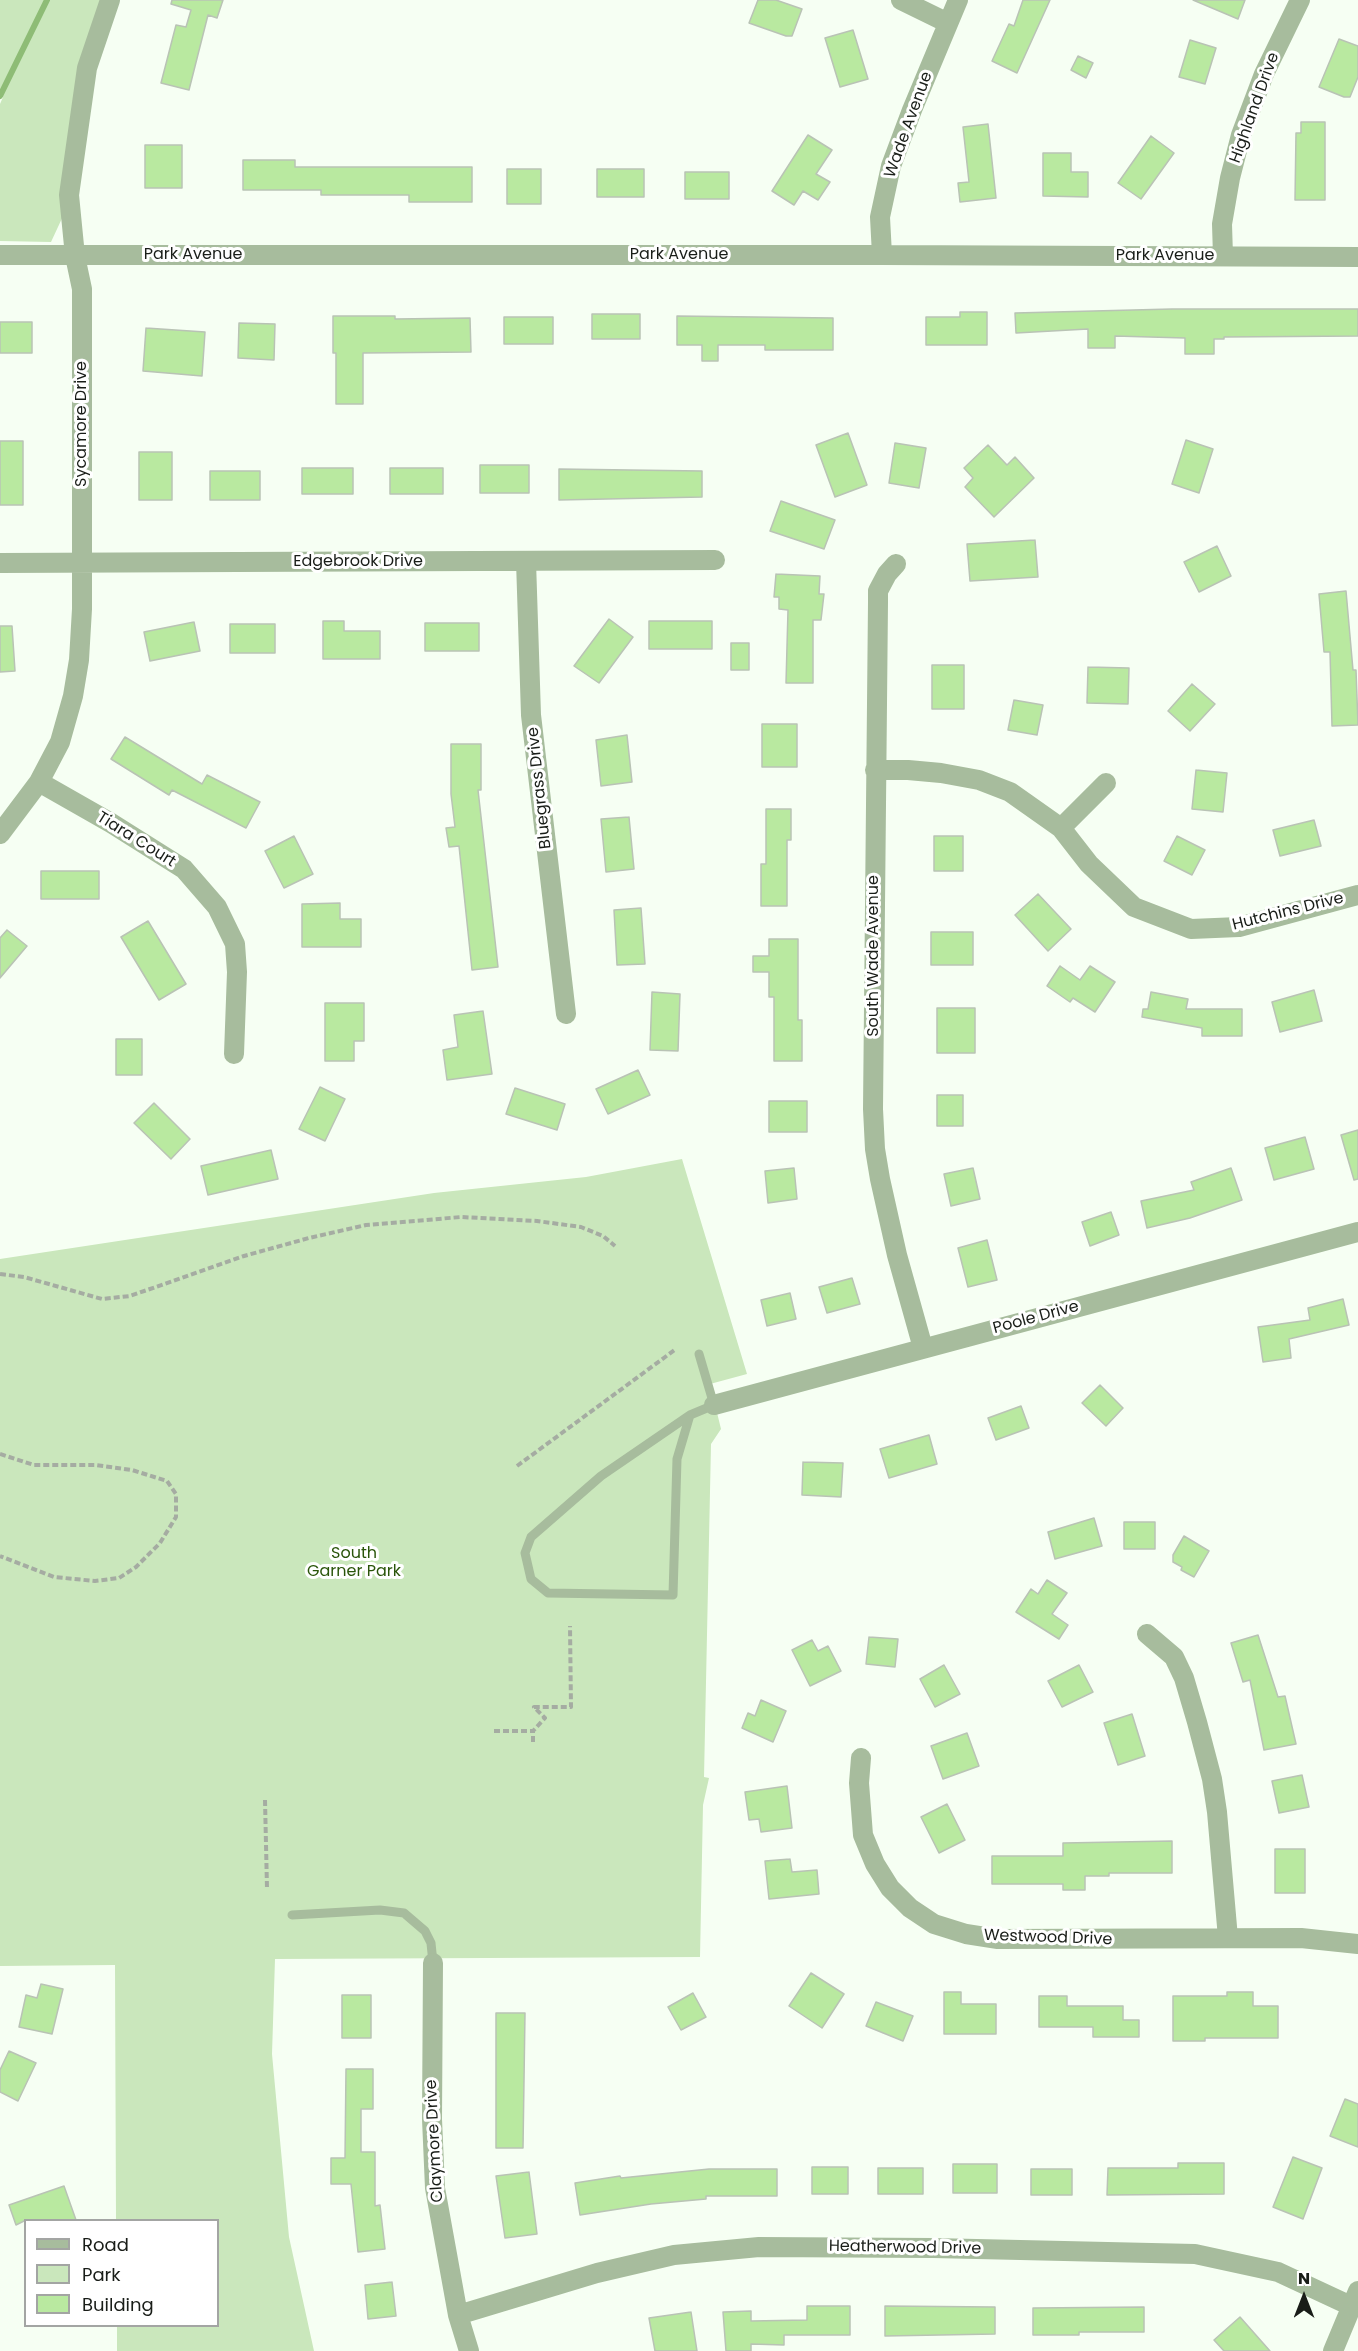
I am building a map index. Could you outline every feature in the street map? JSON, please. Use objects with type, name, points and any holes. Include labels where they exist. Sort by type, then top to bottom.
[{"type":"street","name":"Sycamore Drive","points":[[0,834],[39,782],[60,742],[73,696],[79,660],[82,289],[75,256],[69,195],[87,68],[110,0]]},
{"type":"street","points":[[901,0],[948,23]]},
{"type":"street","name":"Wade Avenue","points":[[882,255],[880,217],[891,166],[958,0]]},
{"type":"street","name":"Highland Drive","points":[[1224,256],[1222,224],[1241,135],[1264,74],[1300,0]]},
{"type":"street","name":"Park Avenue","points":[[0,255],[1358,257]]},
{"type":"street","name":"Edgebrook Drive","points":[[0,563],[716,560]]},
{"type":"street","name":"Bluegrass Drive","points":[[526,561],[531,715],[566,1014]]},
{"type":"street","name":"South Wade Avenue","points":[[896,564],[887,574],[878,591],[875,770],[875,1149],[897,1255],[923,1348]]},
{"type":"street","name":"Hutchins Drive","points":[[875,770],[941,773],[979,780],[1010,792],[1061,828],[1089,864],[1134,907],[1191,929],[1239,927],[1358,895]]},
{"type":"street","name":"Tiara Court","points":[[39,782],[111,823],[184,869],[217,907],[235,944],[237,972],[234,1054]]},
{"type":"street","points":[[1061,828],[1106,783]]},
{"type":"street","name":"Poole Drive","points":[[714,1405],[1358,1232]]},
{"type":"street","points":[[1147,1634],[1174,1657],[1184,1678],[1203,1745],[1212,1779],[1217,1812],[1228,1938]]},
{"type":"street","name":"Westwood Drive","points":[[861,1758],[859,1783],[863,1835],[875,1863],[890,1888],[910,1908],[934,1924],[966,1934],[998,1939],[1301,1938],[1358,1944]]},
{"type":"street","name":"Claymore Drive","points":[[433,1963],[432,2119],[435,2188],[458,2315],[469,2351]]},
{"type":"street","name":"Heatherwood Drive","points":[[458,2315],[597,2273],[674,2255],[759,2247],[1195,2254],[1278,2272],[1355,2298]]},
{"type":"street","points":[[1333,2351],[1355,2298]]},
{"type":"lane","points":[[690,1415],[677,1459],[673,1595],[548,1593],[531,1579],[525,1553],[531,1537],[601,1476],[690,1415],[714,1405],[699,1354]]},
{"type":"lane","points":[[292,1915],[369,1910],[404,1913],[425,1931],[431,1943],[433,1963]]},
{"type":"path","points":[[0,1274],[24,1277],[102,1299],[130,1296],[244,1256],[309,1238],[366,1225],[461,1217],[537,1221],[581,1227],[603,1236],[615,1246]]},
{"type":"path","points":[[517,1466],[676,1349]]},
{"type":"path","points":[[0,1454],[34,1466],[95,1466],[132,1470],[167,1480],[176,1494],[176,1517],[160,1544],[136,1567],[119,1578],[95,1581],[54,1576],[0,1556]]},
{"type":"path","points":[[533,1742],[534,1731],[545,1718],[534,1707],[571,1707],[570,1626]]},
{"type":"path","points":[[494,1731],[534,1731]]},
{"type":"path","points":[[265,1800],[267,1888]]},
{"type":"green space","points":[[0,0],[102,0],[64,214],[51,242],[0,241],[0,104],[3,97],[0,96]]},
{"type":"green space","name":"South Garner Park","points":[[682,1159],[747,1374],[710,1384],[721,1429],[711,1444],[704,1777],[709,1778],[703,1805],[700,1957],[275,1959],[272,2054],[289,2237],[314,2351],[117,2351],[117,2327],[219,2327],[219,2219],[116,2219],[115,1965],[0,1966],[0,1259],[434,1193],[586,1177]]},
{"type":"building","points":[[172,0],[223,0],[217,18],[208,15],[189,90],[161,83],[176,25],[186,27],[191,10],[171,4]]},
{"type":"building","points":[[758,0],[776,0],[802,9],[792,36],[749,23]]},
{"type":"building","points":[[1023,0],[1050,0],[1017,73],[992,61],[1009,24],[1014,26]]},
{"type":"building","points":[[1193,0],[1245,0],[1238,19]]},
{"type":"building","points":[[853,30],[868,79],[840,87],[825,38]]},
{"type":"building","points":[[1339,39],[1358,46],[1358,77],[1350,97],[1344,97],[1319,87]]},
{"type":"building","points":[[1190,40],[1216,48],[1205,84],[1179,77]]},
{"type":"building","points":[[1078,56],[1093,63],[1086,78],[1071,70]]},
{"type":"building","points":[[1301,122],[1325,122],[1325,200],[1295,200],[1296,133],[1301,133]]},
{"type":"building","points":[[988,124],[996,198],[960,202],[958,183],[969,182],[963,127]]},
{"type":"building","points":[[808,135],[832,150],[816,174],[830,182],[818,200],[803,191],[794,205],[772,191]]},
{"type":"building","points":[[1151,136],[1174,153],[1141,199],[1118,183]]},
{"type":"building","points":[[145,145],[182,145],[182,188],[145,188]]},
{"type":"building","points":[[1043,153],[1071,153],[1071,172],[1088,172],[1088,197],[1043,196]]},
{"type":"building","points":[[243,160],[295,160],[295,167],[472,167],[472,202],[409,202],[409,195],[321,195],[321,190],[243,190]]},
{"type":"building","points":[[507,169],[541,169],[541,204],[507,204]]},
{"type":"building","points":[[597,169],[644,169],[644,197],[597,197]]},
{"type":"building","points":[[685,172],[729,172],[729,199],[685,199]]},
{"type":"building","points":[[1172,309],[1358,309],[1358,336],[1224,337],[1224,339],[1214,339],[1214,354],[1185,354],[1185,338],[1115,336],[1115,348],[1088,348],[1088,329],[1016,333],[1015,313]]},
{"type":"building","points":[[960,312],[987,312],[987,345],[926,345],[926,317],[960,317]]},
{"type":"building","points":[[592,314],[640,314],[640,339],[592,339]]},
{"type":"building","points":[[333,316],[395,316],[395,319],[470,318],[471,352],[363,353],[363,404],[336,404]]},
{"type":"building","points":[[677,316],[833,318],[833,350],[765,350],[765,345],[718,345],[718,361],[702,361],[702,345],[677,345]]},
{"type":"building","points":[[504,317],[553,317],[553,344],[504,344]]},
{"type":"building","points":[[0,322],[32,322],[32,353],[0,353]]},
{"type":"building","points":[[239,323],[275,324],[274,360],[238,358]]},
{"type":"building","points":[[146,328],[205,332],[202,376],[143,371]]},
{"type":"building","points":[[848,433],[867,485],[835,497],[816,445]]},
{"type":"building","points":[[1186,440],[1213,449],[1199,493],[1172,484]]},
{"type":"building","points":[[0,441],[23,441],[23,505],[0,505]]},
{"type":"building","points":[[895,443],[926,448],[919,488],[889,483]]},
{"type":"building","points":[[988,445],[1007,465],[1015,457],[1034,478],[994,517],[965,487],[973,478],[964,468]]},
{"type":"building","points":[[139,452],[172,452],[172,500],[139,500]]},
{"type":"building","points":[[480,465],[529,465],[529,493],[480,493]]},
{"type":"building","points":[[302,468],[353,468],[353,494],[302,494]]},
{"type":"building","points":[[390,468],[443,468],[443,494],[390,494]]},
{"type":"building","points":[[559,469],[702,471],[702,497],[559,500]]},
{"type":"building","points":[[210,471],[260,471],[260,500],[210,500]]},
{"type":"building","points":[[781,501],[835,520],[824,549],[770,531]]},
{"type":"building","points":[[1035,540],[1038,577],[970,581],[967,544]]},
{"type":"building","points":[[1217,546],[1231,576],[1199,592],[1184,562]]},
{"type":"building","points":[[776,574],[820,576],[819,594],[824,594],[821,620],[813,620],[813,683],[786,683],[788,610],[779,609],[779,597],[774,597]]},
{"type":"building","points":[[1346,591],[1353,670],[1356,670],[1358,725],[1332,726],[1330,652],[1324,652],[1319,594]]},
{"type":"building","points":[[609,619],[633,637],[599,683],[574,666]]},
{"type":"building","points":[[323,621],[344,621],[344,631],[380,631],[380,659],[323,659]]},
{"type":"building","points":[[649,621],[712,621],[712,649],[649,649]]},
{"type":"building","points":[[194,622],[200,651],[150,661],[144,632]]},
{"type":"building","points":[[425,623],[479,623],[479,651],[425,651]]},
{"type":"building","points":[[230,624],[275,624],[275,653],[230,653]]},
{"type":"building","points":[[0,626],[12,626],[15,671],[0,672]]},
{"type":"building","points":[[731,643],[749,643],[749,670],[731,670]]},
{"type":"building","points":[[932,665],[964,665],[964,709],[932,709]]},
{"type":"building","points":[[1088,667],[1129,668],[1128,704],[1087,703]]},
{"type":"building","points":[[1192,684],[1215,704],[1190,731],[1168,711]]},
{"type":"building","points":[[1014,700],[1043,705],[1037,735],[1008,730]]},
{"type":"building","points":[[762,724],[797,724],[797,767],[762,767]]},
{"type":"building","points":[[627,735],[632,782],[601,786],[596,740]]},
{"type":"building","points":[[125,737],[202,784],[207,775],[260,802],[246,828],[172,790],[169,795],[111,759]]},
{"type":"building","points":[[451,744],[481,744],[481,790],[478,790],[498,967],[472,970],[459,846],[449,847],[446,828],[455,827],[451,794]]},
{"type":"building","points":[[1196,770],[1227,773],[1223,812],[1192,809]]},
{"type":"building","points":[[766,809],[791,809],[791,840],[787,840],[787,906],[761,906],[761,864],[766,864]]},
{"type":"building","points":[[629,817],[634,869],[606,872],[601,819]]},
{"type":"building","points":[[1314,820],[1321,846],[1280,856],[1273,830]]},
{"type":"building","points":[[294,836],[313,874],[284,888],[265,851]]},
{"type":"building","points":[[934,836],[963,836],[963,871],[934,871]]},
{"type":"building","points":[[1177,836],[1205,850],[1192,875],[1164,861]]},
{"type":"building","points":[[41,871],[99,871],[99,899],[41,899]]},
{"type":"building","points":[[1038,894],[1071,929],[1048,951],[1015,915]]},
{"type":"building","points":[[340,903],[340,919],[361,919],[361,947],[302,947],[302,904]]},
{"type":"building","points":[[641,908],[645,964],[617,965],[614,910]]},
{"type":"building","points":[[148,921],[186,984],[159,1000],[121,937]]},
{"type":"building","points":[[7,930],[27,946],[0,978],[0,938]]},
{"type":"building","points":[[931,932],[973,932],[973,965],[931,965]]},
{"type":"building","points":[[769,939],[798,939],[798,1020],[802,1020],[802,1061],[774,1061],[774,997],[769,997],[769,972],[753,972],[753,956],[769,956]]},
{"type":"building","points":[[1060,966],[1080,980],[1090,966],[1115,982],[1095,1012],[1073,998],[1070,1002],[1047,986]]},
{"type":"building","points":[[1314,990],[1322,1021],[1280,1032],[1272,1002]]},
{"type":"building","points":[[652,992],[680,994],[678,1051],[650,1050]]},
{"type":"building","points":[[1151,992],[1188,999],[1186,1009],[1242,1009],[1242,1036],[1202,1036],[1202,1028],[1142,1017],[1143,1009],[1148,1009]]},
{"type":"building","points":[[325,1003],[364,1003],[364,1041],[354,1041],[354,1061],[325,1061]]},
{"type":"building","points":[[937,1008],[975,1008],[975,1053],[937,1053]]},
{"type":"building","points":[[483,1011],[492,1074],[447,1080],[443,1050],[458,1047],[454,1015]]},
{"type":"building","points":[[116,1039],[142,1039],[142,1075],[116,1075]]},
{"type":"building","points":[[638,1070],[650,1095],[608,1114],[596,1089]]},
{"type":"building","points":[[320,1087],[345,1099],[325,1141],[299,1129]]},
{"type":"building","points":[[515,1088],[565,1104],[557,1130],[506,1114]]},
{"type":"building","points":[[937,1095],[963,1095],[963,1126],[937,1126]]},
{"type":"building","points":[[769,1101],[807,1101],[807,1132],[769,1132]]},
{"type":"building","points":[[154,1103],[190,1139],[171,1159],[134,1123]]},
{"type":"building","points":[[1358,1130],[1358,1179],[1354,1180],[1341,1135]]},
{"type":"building","points":[[1305,1137],[1314,1169],[1274,1180],[1265,1148]]},
{"type":"building","points":[[271,1150],[278,1179],[208,1195],[201,1166]]},
{"type":"building","points":[[794,1168],[797,1199],[768,1203],[765,1171]]},
{"type":"building","points":[[973,1168],[980,1199],[951,1206],[944,1174]]},
{"type":"building","points":[[1231,1168],[1242,1200],[1190,1218],[1147,1228],[1141,1201],[1194,1190],[1191,1182]]},
{"type":"building","points":[[1111,1212],[1119,1235],[1090,1246],[1082,1222]]},
{"type":"building","points":[[987,1240],[997,1280],[968,1287],[958,1248]]},
{"type":"building","points":[[852,1278],[860,1304],[827,1313],[819,1287]]},
{"type":"building","points":[[790,1293],[796,1319],[767,1326],[761,1300]]},
{"type":"building","points":[[1343,1299],[1349,1325],[1289,1339],[1291,1358],[1263,1362],[1258,1327],[1310,1320],[1308,1308]]},
{"type":"building","points":[[1100,1385],[1123,1408],[1106,1426],[1082,1403]]},
{"type":"building","points":[[1021,1406],[1029,1428],[996,1440],[988,1418]]},
{"type":"building","points":[[929,1435],[937,1464],[889,1478],[880,1449]]},
{"type":"building","points":[[803,1462],[843,1463],[841,1497],[802,1495]]},
{"type":"building","points":[[1094,1518],[1102,1546],[1055,1559],[1048,1532]]},
{"type":"building","points":[[1124,1522],[1155,1522],[1155,1549],[1124,1549]]},
{"type":"building","points":[[1184,1536],[1209,1551],[1194,1577],[1181,1570],[1182,1567],[1173,1562],[1173,1555]]},
{"type":"building","points":[[1047,1580],[1067,1593],[1052,1614],[1068,1625],[1059,1639],[1016,1612],[1031,1589],[1038,1594]]},
{"type":"building","points":[[1258,1635],[1278,1697],[1285,1696],[1296,1744],[1264,1750],[1250,1680],[1243,1682],[1231,1643]]},
{"type":"building","points":[[869,1637],[898,1639],[895,1667],[866,1664]]},
{"type":"building","points":[[812,1640],[818,1651],[828,1646],[841,1671],[810,1686],[792,1650]]},
{"type":"building","points":[[944,1665],[960,1694],[935,1707],[920,1679]]},
{"type":"building","points":[[1079,1665],[1093,1692],[1062,1707],[1048,1681]]},
{"type":"building","points":[[761,1700],[786,1711],[773,1742],[742,1728],[748,1713],[755,1716]]},
{"type":"building","points":[[1132,1714],[1145,1756],[1118,1765],[1104,1723]]},
{"type":"building","points":[[967,1733],[979,1766],[943,1779],[931,1746]]},
{"type":"building","points":[[1302,1775],[1309,1807],[1279,1813],[1272,1781]]},
{"type":"building","points":[[787,1786],[792,1828],[761,1832],[759,1819],[749,1820],[745,1792]]},
{"type":"building","points":[[947,1804],[965,1840],[939,1853],[921,1817]]},
{"type":"building","points":[[1172,1841],[1172,1873],[1109,1873],[1109,1876],[1085,1876],[1085,1890],[1063,1890],[1063,1884],[992,1884],[992,1856],[1063,1856],[1063,1843]]},
{"type":"building","points":[[1275,1849],[1305,1849],[1305,1893],[1275,1893]]},
{"type":"building","points":[[790,1859],[792,1872],[817,1870],[819,1894],[769,1899],[765,1861]]},
{"type":"building","points":[[811,1973],[844,1994],[822,2028],[789,2006]]},
{"type":"building","points":[[41,1984],[63,1989],[52,2034],[19,2027],[26,1995],[37,1998]]},
{"type":"building","points":[[944,1992],[961,1992],[961,2004],[996,2004],[996,2034],[944,2034]]},
{"type":"building","points":[[1227,1992],[1253,1992],[1253,2006],[1278,2006],[1278,2038],[1205,2038],[1205,2041],[1173,2041],[1173,1996],[1227,1996]]},
{"type":"building","points":[[693,1993],[706,2017],[681,2030],[668,2007]]},
{"type":"building","points":[[342,1995],[371,1995],[371,2038],[342,2038]]},
{"type":"building","points":[[1039,1996],[1067,1996],[1067,2006],[1123,2006],[1123,2020],[1139,2020],[1139,2037],[1093,2037],[1093,2027],[1039,2027]]},
{"type":"building","points":[[876,2002],[913,2016],[903,2041],[866,2026]]},
{"type":"building","points":[[496,2013],[525,2013],[523,2148],[496,2148]]},
{"type":"building","points":[[9,2051],[36,2063],[18,2101],[0,2092],[0,2070]]},
{"type":"building","points":[[346,2069],[373,2069],[373,2109],[361,2109],[361,2152],[375,2152],[375,2206],[380,2205],[385,2249],[358,2252],[351,2184],[331,2184],[331,2158],[345,2158]]},
{"type":"building","points":[[1345,2099],[1358,2104],[1358,2147],[1330,2136]]},
{"type":"building","points":[[1293,2157],[1322,2168],[1303,2219],[1273,2207]]},
{"type":"building","points":[[1178,2163],[1224,2163],[1224,2194],[1107,2195],[1108,2168],[1178,2168]]},
{"type":"building","points":[[953,2164],[997,2164],[997,2193],[953,2193]]},
{"type":"building","points":[[812,2167],[848,2167],[848,2194],[812,2194]]},
{"type":"building","points":[[878,2168],[923,2168],[923,2194],[878,2194]]},
{"type":"building","points":[[709,2169],[777,2169],[777,2196],[706,2196],[706,2199],[651,2204],[580,2215],[575,2183],[620,2176],[621,2178]]},
{"type":"building","points":[[1031,2169],[1072,2169],[1072,2195],[1031,2195]]},
{"type":"building","points":[[529,2172],[537,2234],[505,2238],[496,2176]]},
{"type":"building","points":[[64,2186],[76,2219],[24,2219],[16,2225],[9,2205]]},
{"type":"building","points":[[392,2282],[396,2316],[368,2319],[365,2285]]},
{"type":"building","points":[[807,2306],[850,2306],[850,2335],[784,2335],[784,2345],[751,2344],[751,2351],[726,2351],[723,2312],[751,2311],[751,2321],[807,2320]]},
{"type":"building","points":[[885,2306],[995,2307],[995,2334],[885,2336]]},
{"type":"building","points":[[1144,2307],[1144,2332],[1033,2335],[1033,2308]]},
{"type":"building","points":[[691,2312],[697,2351],[655,2351],[649,2318]]},
{"type":"building","points":[[1240,2317],[1270,2351],[1224,2351],[1214,2340]]},
{"type":"waterway","points":[[0,96],[47,0]]}]
